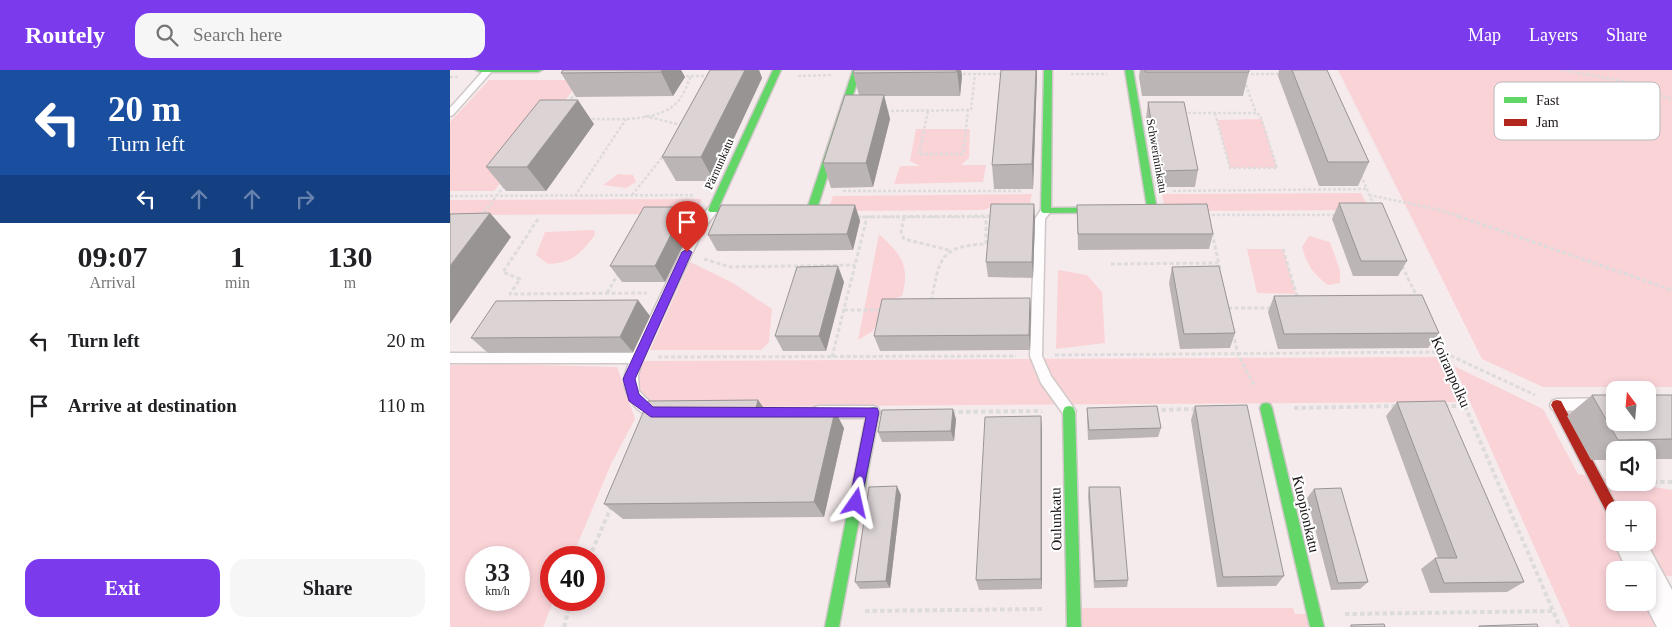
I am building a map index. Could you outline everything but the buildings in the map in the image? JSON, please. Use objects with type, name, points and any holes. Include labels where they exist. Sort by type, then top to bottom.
[{"type":"street","points":[[484,72],[538,70]]},
{"type":"street","points":[[1045,72],[1046,211]]},
{"type":"street","name":"Schwerininkatu","points":[[1046,211],[1152,210],[1129,72]]},
{"type":"street","name":"Pärnunkatu","points":[[776,73],[713,210],[812,210]]},
{"type":"street","points":[[812,210],[857,73]]},
{"type":"street","points":[[1557,405],[1608,501]]},
{"type":"street","name":"Kuopionkatu","points":[[1266,408],[1317,627]]},
{"type":"street","name":"Oulunkatu","points":[[1069,411],[1074,627]]},
{"type":"street","points":[[832,627],[873,412]]},
{"type":"street","points":[[1656,592],[1672,623]]},
{"type":"lane","points":[[450,113],[484,72]]},
{"type":"lane","points":[[670,412],[651,412],[633,397],[629,379],[698,228],[713,210]]},
{"type":"lane","points":[[1046,211],[1040,219],[1036,356],[1046,379],[1069,411]]},
{"type":"lane","points":[[450,358],[637,358]]},
{"type":"lane","points":[[1557,405],[1606,404]]},
{"type":"lane","points":[[805,412],[873,412]]},
{"type":"path","points":[[1562,70],[1627,82]]},
{"type":"path","points":[[450,77],[484,72]]},
{"type":"path","points":[[956,74],[1129,72]]},
{"type":"path","points":[[776,73],[857,73]]},
{"type":"path","points":[[881,111],[971,110],[975,74]]},
{"type":"path","points":[[1215,113],[1230,168],[1277,168],[1260,115],[1256,113],[1243,74],[1283,74]]},
{"type":"path","points":[[672,76],[718,76]]},
{"type":"path","points":[[582,119],[626,118],[666,111],[678,102],[691,76]]},
{"type":"path","points":[[704,84],[709,76]]},
{"type":"path","points":[[566,105],[577,91]]},
{"type":"path","points":[[1660,94],[1672,100]]},
{"type":"path","points":[[928,111],[919,154],[963,154],[968,110]]},
{"type":"path","points":[[1179,113],[1256,113]]},
{"type":"path","points":[[644,116],[681,125]]},
{"type":"path","points":[[677,132],[686,117]]},
{"type":"path","points":[[575,196],[626,118]]},
{"type":"path","points":[[632,196],[665,154]]},
{"type":"path","points":[[1359,172],[1375,208]]},
{"type":"path","points":[[478,220],[508,180]]},
{"type":"path","points":[[1165,191],[1367,189]]},
{"type":"path","points":[[837,191],[1046,191]]},
{"type":"path","points":[[450,196],[720,195]]},
{"type":"path","points":[[1369,195],[1447,212],[1672,290]]},
{"type":"path","points":[[812,210],[820,217],[986,217],[1000,211]]},
{"type":"path","points":[[1199,215],[1348,215]]},
{"type":"path","points":[[1208,215],[1220,272]]},
{"type":"path","points":[[832,357],[867,217]]},
{"type":"path","points":[[904,217],[901,232],[904,239],[949,250]]},
{"type":"path","points":[[929,309],[944,256],[949,250],[958,246],[986,244],[986,217]]},
{"type":"path","points":[[538,219],[503,272],[520,279],[510,294],[668,292]]},
{"type":"path","points":[[1283,249],[1300,308]]},
{"type":"path","points":[[687,252],[730,267],[855,265]]},
{"type":"path","points":[[1111,264],[1218,263]]},
{"type":"path","points":[[1402,265],[1421,306]]},
{"type":"path","points":[[607,293],[620,268]]},
{"type":"path","points":[[1226,299],[1230,318]]},
{"type":"path","points":[[1228,308],[1273,308]]},
{"type":"path","points":[[844,310],[891,309]]},
{"type":"path","points":[[1232,327],[1238,354],[1266,408],[1400,406]]},
{"type":"path","name":"Koiranpolku","points":[[1432,329],[1560,627]]},
{"type":"path","points":[[637,358],[1443,352],[1557,405]]},
{"type":"path","points":[[1438,406],[1466,406]]},
{"type":"path","points":[[1148,410],[1207,409]]},
{"type":"path","points":[[942,412],[1069,411]]},
{"type":"path","points":[[1656,482],[1672,482]]},
{"type":"path","points":[[594,546],[612,503]]},
{"type":"path","points":[[835,612],[1073,608]]},
{"type":"path","points":[[564,627],[569,611]]},
{"type":"path","points":[[1314,614],[1554,611]]},
{"type":"shaded area","points":[[1338,70],[1672,70],[1672,387],[1656,387],[1656,381],[1606,381],[1606,387],[1543,387],[1482,359]]},
{"type":"shaded area","points":[[489,80],[581,80],[494,191],[450,191],[450,122]]},
{"type":"shaded area","points":[[1262,119],[1277,168],[1230,168],[1217,120]]},
{"type":"shaded area","points":[[916,129],[970,129],[969,158],[961,165],[986,165],[983,182],[894,184],[900,166],[920,166],[910,161]]},
{"type":"shaded area","points":[[618,174],[633,175],[636,182],[626,188],[603,185]]},
{"type":"shaded area","points":[[1361,193],[1370,210],[1189,211],[1164,205],[1162,194]]},
{"type":"shaded area","points":[[1032,194],[1030,203],[1000,203],[984,210],[847,211],[829,207],[833,196]]},
{"type":"shaded area","points":[[702,199],[695,214],[450,215],[450,200]]},
{"type":"shaded area","points":[[594,230],[595,235],[590,242],[575,256],[564,262],[548,264],[536,255],[545,232]]},
{"type":"shaded area","points":[[879,234],[893,247],[902,261],[905,276],[904,286],[902,296],[887,301],[873,331],[858,340]]},
{"type":"shaded area","points":[[1309,236],[1330,242],[1340,270],[1340,283],[1328,285],[1311,269],[1302,247]]},
{"type":"shaded area","points":[[1247,249],[1283,249],[1296,294],[1257,293]]},
{"type":"shaded area","points":[[690,262],[733,283],[772,309],[769,342],[761,350],[650,350]]},
{"type":"shaded area","points":[[1058,270],[1087,275],[1102,292],[1105,343],[1056,349]]},
{"type":"shaded area","points":[[1441,357],[1459,402],[669,407],[649,404],[637,386],[640,361]]},
{"type":"shaded area","points":[[495,364],[617,367],[635,419],[612,462],[577,546],[540,546],[540,611],[550,611],[543,627],[450,627],[450,365]]},
{"type":"shaded area","points":[[1454,366],[1543,409],[1578,474],[1606,479],[1606,491],[1656,491],[1656,487],[1672,490],[1672,576],[1656,575],[1656,561],[1606,561],[1606,611],[1651,611],[1660,627],[1570,627]]},
{"type":"shaded area","points":[[1073,608],[1293,608],[1295,614],[1314,614],[1317,627],[1074,627]]},
{"type":"traffic: fast","points":[[480,70],[538,70]]},
{"type":"traffic: fast","points":[[777,70],[713,210],[812,209],[857,70]]},
{"type":"traffic: fast","points":[[1048,70],[1046,211],[1152,210],[1129,70]]},
{"type":"traffic: fast","points":[[1266,408],[1317,627]]},
{"type":"traffic: fast","points":[[1069,411],[1074,627]]},
{"type":"traffic: fast","points":[[832,627],[873,412]]},
{"type":"traffic: jam","points":[[1557,405],[1608,501]]},
{"type":"route","points":[[687,252],[629,379],[633,397],[651,412],[873,412],[856,503]]}]
